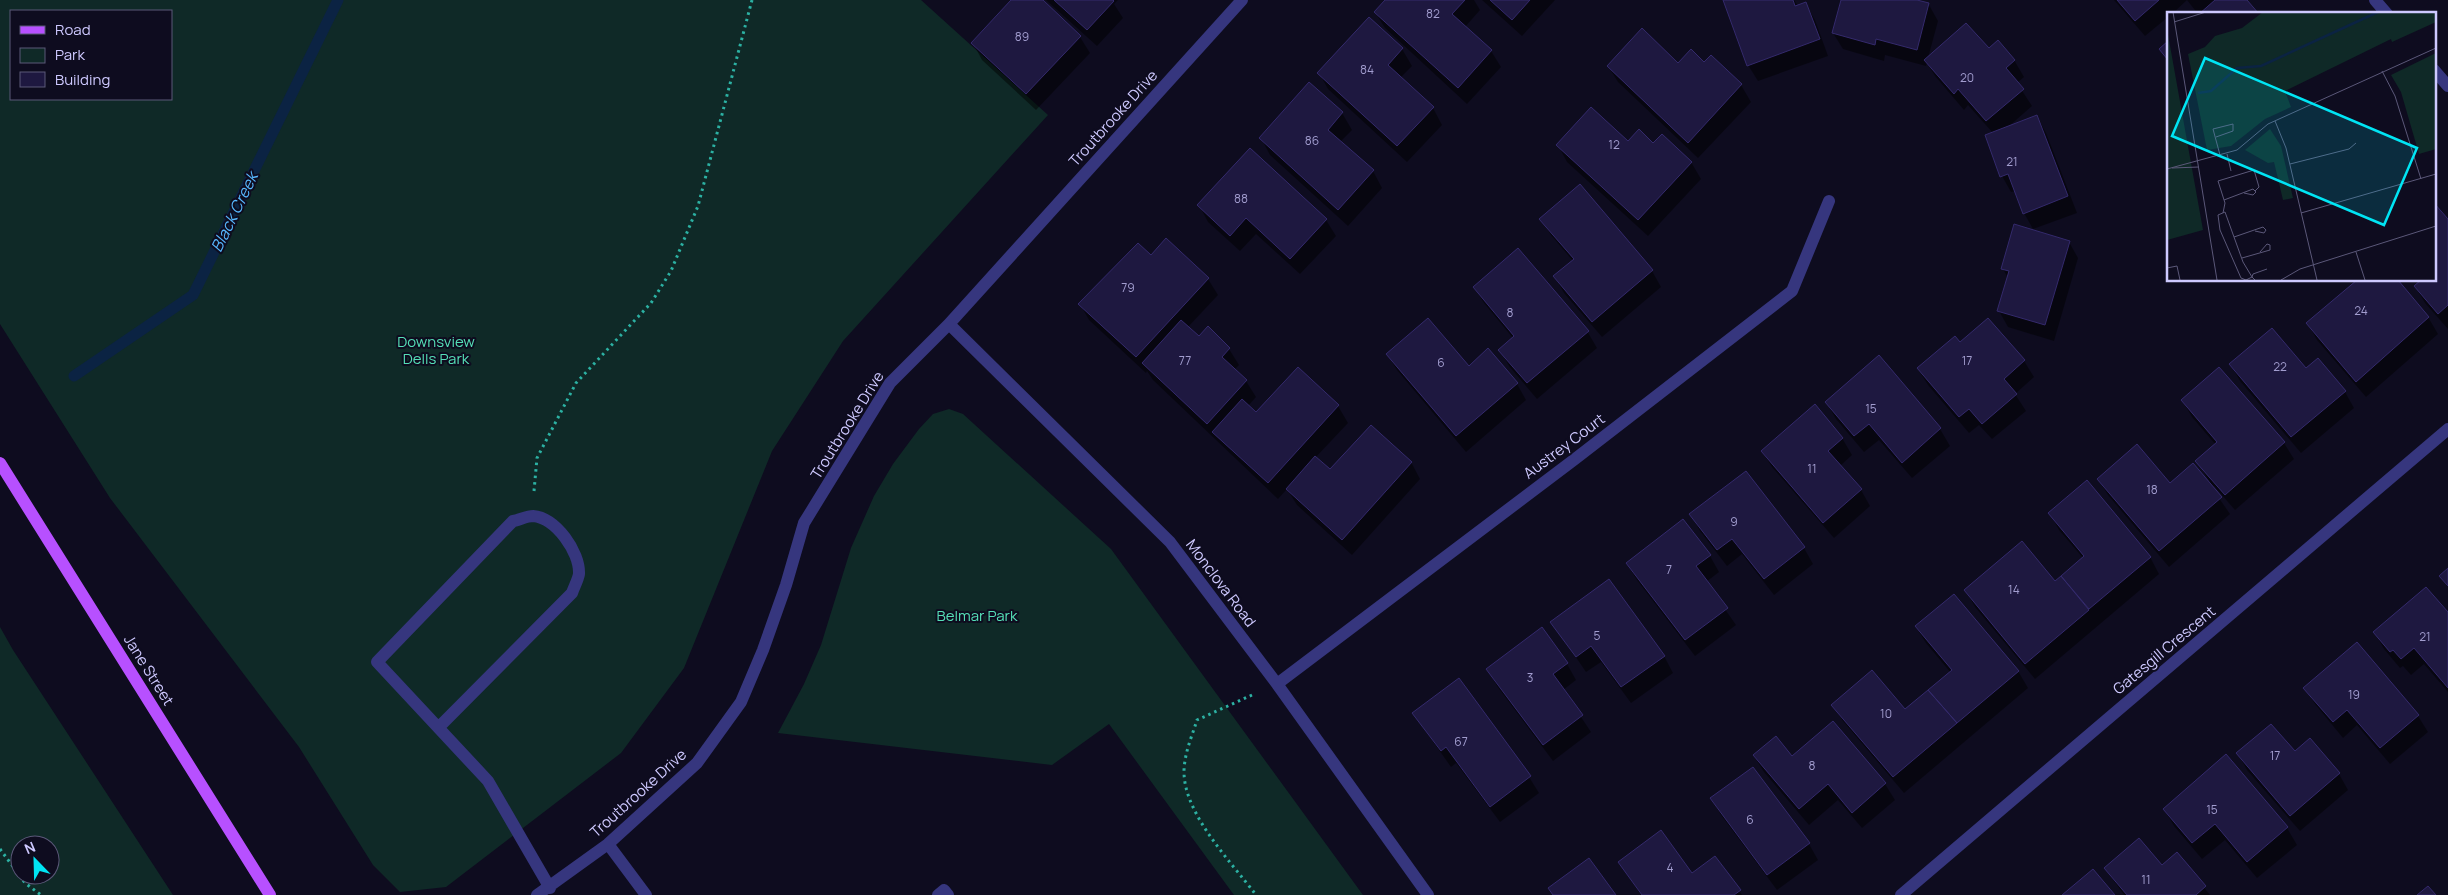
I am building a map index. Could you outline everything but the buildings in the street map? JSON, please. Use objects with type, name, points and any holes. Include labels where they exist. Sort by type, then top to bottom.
[{"type":"main road","name":"Jane Street","points":[[0,463],[270,895]]},
{"type":"street","name":"Troutbrooke Drive","points":[[537,895],[550,888],[608,844],[697,763],[740,702],[779,604],[804,523],[890,383],[949,324],[1242,0]]},
{"type":"street","points":[[2375,0],[2385,12]]},
{"type":"street","points":[[2436,72],[2448,86]]},
{"type":"street","name":"Austrey Court","points":[[1277,684],[1575,459],[1792,291],[1830,202]]},
{"type":"street","name":"Monclova Road","points":[[949,324],[1170,542],[1277,684],[1428,895]]},
{"type":"street","name":"Gatesgill Crescent","points":[[1901,895],[2448,430]]},
{"type":"street","points":[[439,727],[572,593],[579,575],[577,558],[568,539],[551,524],[533,516],[513,521],[377,662],[488,781],[550,888]]},
{"type":"street","points":[[608,844],[646,895]]},
{"type":"street","points":[[938,895],[944,890],[948,895]]},
{"type":"path","points":[[533,516],[537,458],[576,383],[651,303],[671,271],[698,206],[752,0]]},
{"type":"path","points":[[1256,895],[1195,814],[1184,784],[1184,762],[1197,720],[1277,684]]},
{"type":"path","points":[[0,848],[25,883],[41,895]]},
{"type":"green space","name":"Downsview Dells Park","points":[[0,0],[921,0],[1048,115],[843,341],[772,451],[684,668],[621,753],[446,887],[400,892],[373,865],[299,747],[110,498],[0,324]]},
{"type":"green space","name":"Belmar Park","points":[[949,409],[963,414],[1111,549],[1363,895],[1234,895],[1109,724],[1052,765],[778,733],[804,684],[821,645],[851,548],[874,496],[893,464],[919,429],[933,414]]},
{"type":"green space","points":[[0,627],[13,650],[173,895],[0,895]]},
{"type":"waterway","name":"Black Creek","points":[[74,376],[193,295],[338,0]]}]
